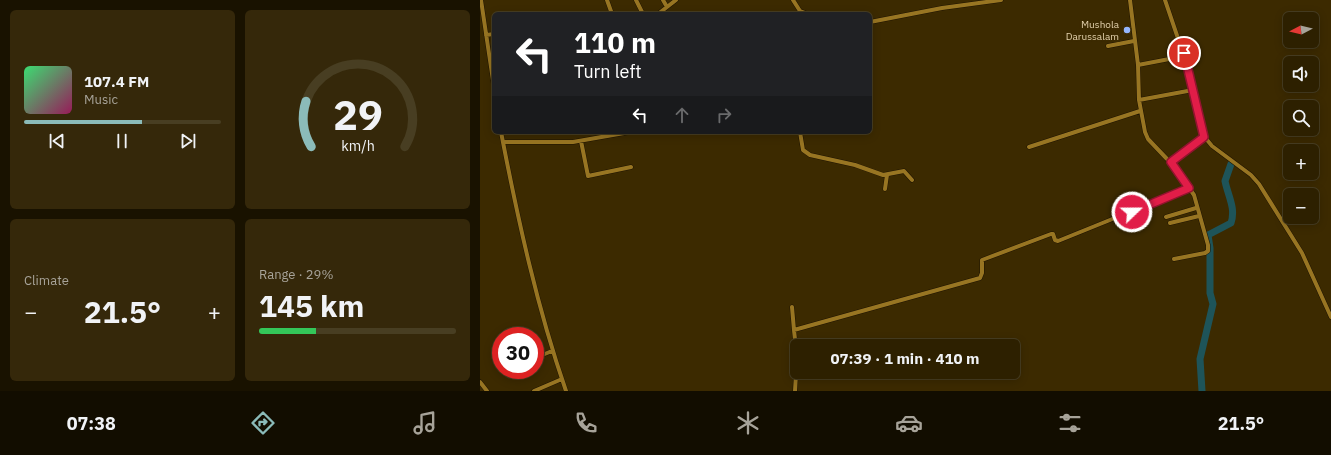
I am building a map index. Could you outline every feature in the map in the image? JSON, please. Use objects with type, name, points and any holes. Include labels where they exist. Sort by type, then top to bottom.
[{"type":"street","points":[[481,0],[492,74]]},
{"type":"street","points":[[607,0],[611,12]]},
{"type":"street","points":[[636,0],[642,12]]},
{"type":"street","points":[[663,0],[667,7]]},
{"type":"street","points":[[661,12],[676,0]]},
{"type":"street","points":[[793,0],[800,11],[803,12]]},
{"type":"street","points":[[872,22],[942,8],[1001,0]]},
{"type":"street","points":[[1130,0],[1138,65],[1140,111],[1147,137],[1167,160],[1171,162],[1194,195],[1196,208],[1207,241],[1208,251],[1205,253],[1174,259]]},
{"type":"street","points":[[1165,0],[1185,56],[1204,137],[1228,158],[1251,175],[1262,190],[1302,253],[1331,317]]},
{"type":"street","points":[[486,35],[492,34]]},
{"type":"street","points":[[1108,46],[1134,41]]},
{"type":"street","points":[[1138,65],[1185,56]]},
{"type":"street","points":[[1139,100],[1193,90]]},
{"type":"street","points":[[1029,147],[1140,111]]},
{"type":"street","points":[[501,134],[535,293],[552,351],[566,391]]},
{"type":"street","points":[[503,142],[559,143],[581,141],[619,134]]},
{"type":"street","points":[[800,134],[802,146],[805,152],[887,175],[904,171],[912,180]]},
{"type":"street","points":[[1171,162],[1204,137]]},
{"type":"street","points":[[581,141],[588,176],[631,167]]},
{"type":"street","points":[[884,189],[887,175]]},
{"type":"street","points":[[794,330],[980,278],[982,273],[982,260],[1051,234],[1053,234],[1055,240],[1058,241],[1189,188]]},
{"type":"street","points":[[1166,217],[1196,208]]},
{"type":"street","points":[[1170,223],[1199,216]]},
{"type":"street","points":[[792,307],[796,358],[795,391]]},
{"type":"street","points":[[544,354],[552,351]]},
{"type":"street","points":[[534,391],[562,379]]},
{"type":"street","points":[[480,382],[487,391]]},
{"type":"waterway","points":[[1202,391],[1200,359],[1213,304],[1210,293],[1210,248],[1208,235],[1231,223],[1233,212],[1225,181],[1231,164]]},
{"type":"place","name":"Mushola Darussalam","points":[[1127,30]]},
{"type":"route","points":[[1132,212],[1189,188],[1171,162],[1204,137],[1184,53]]}]
